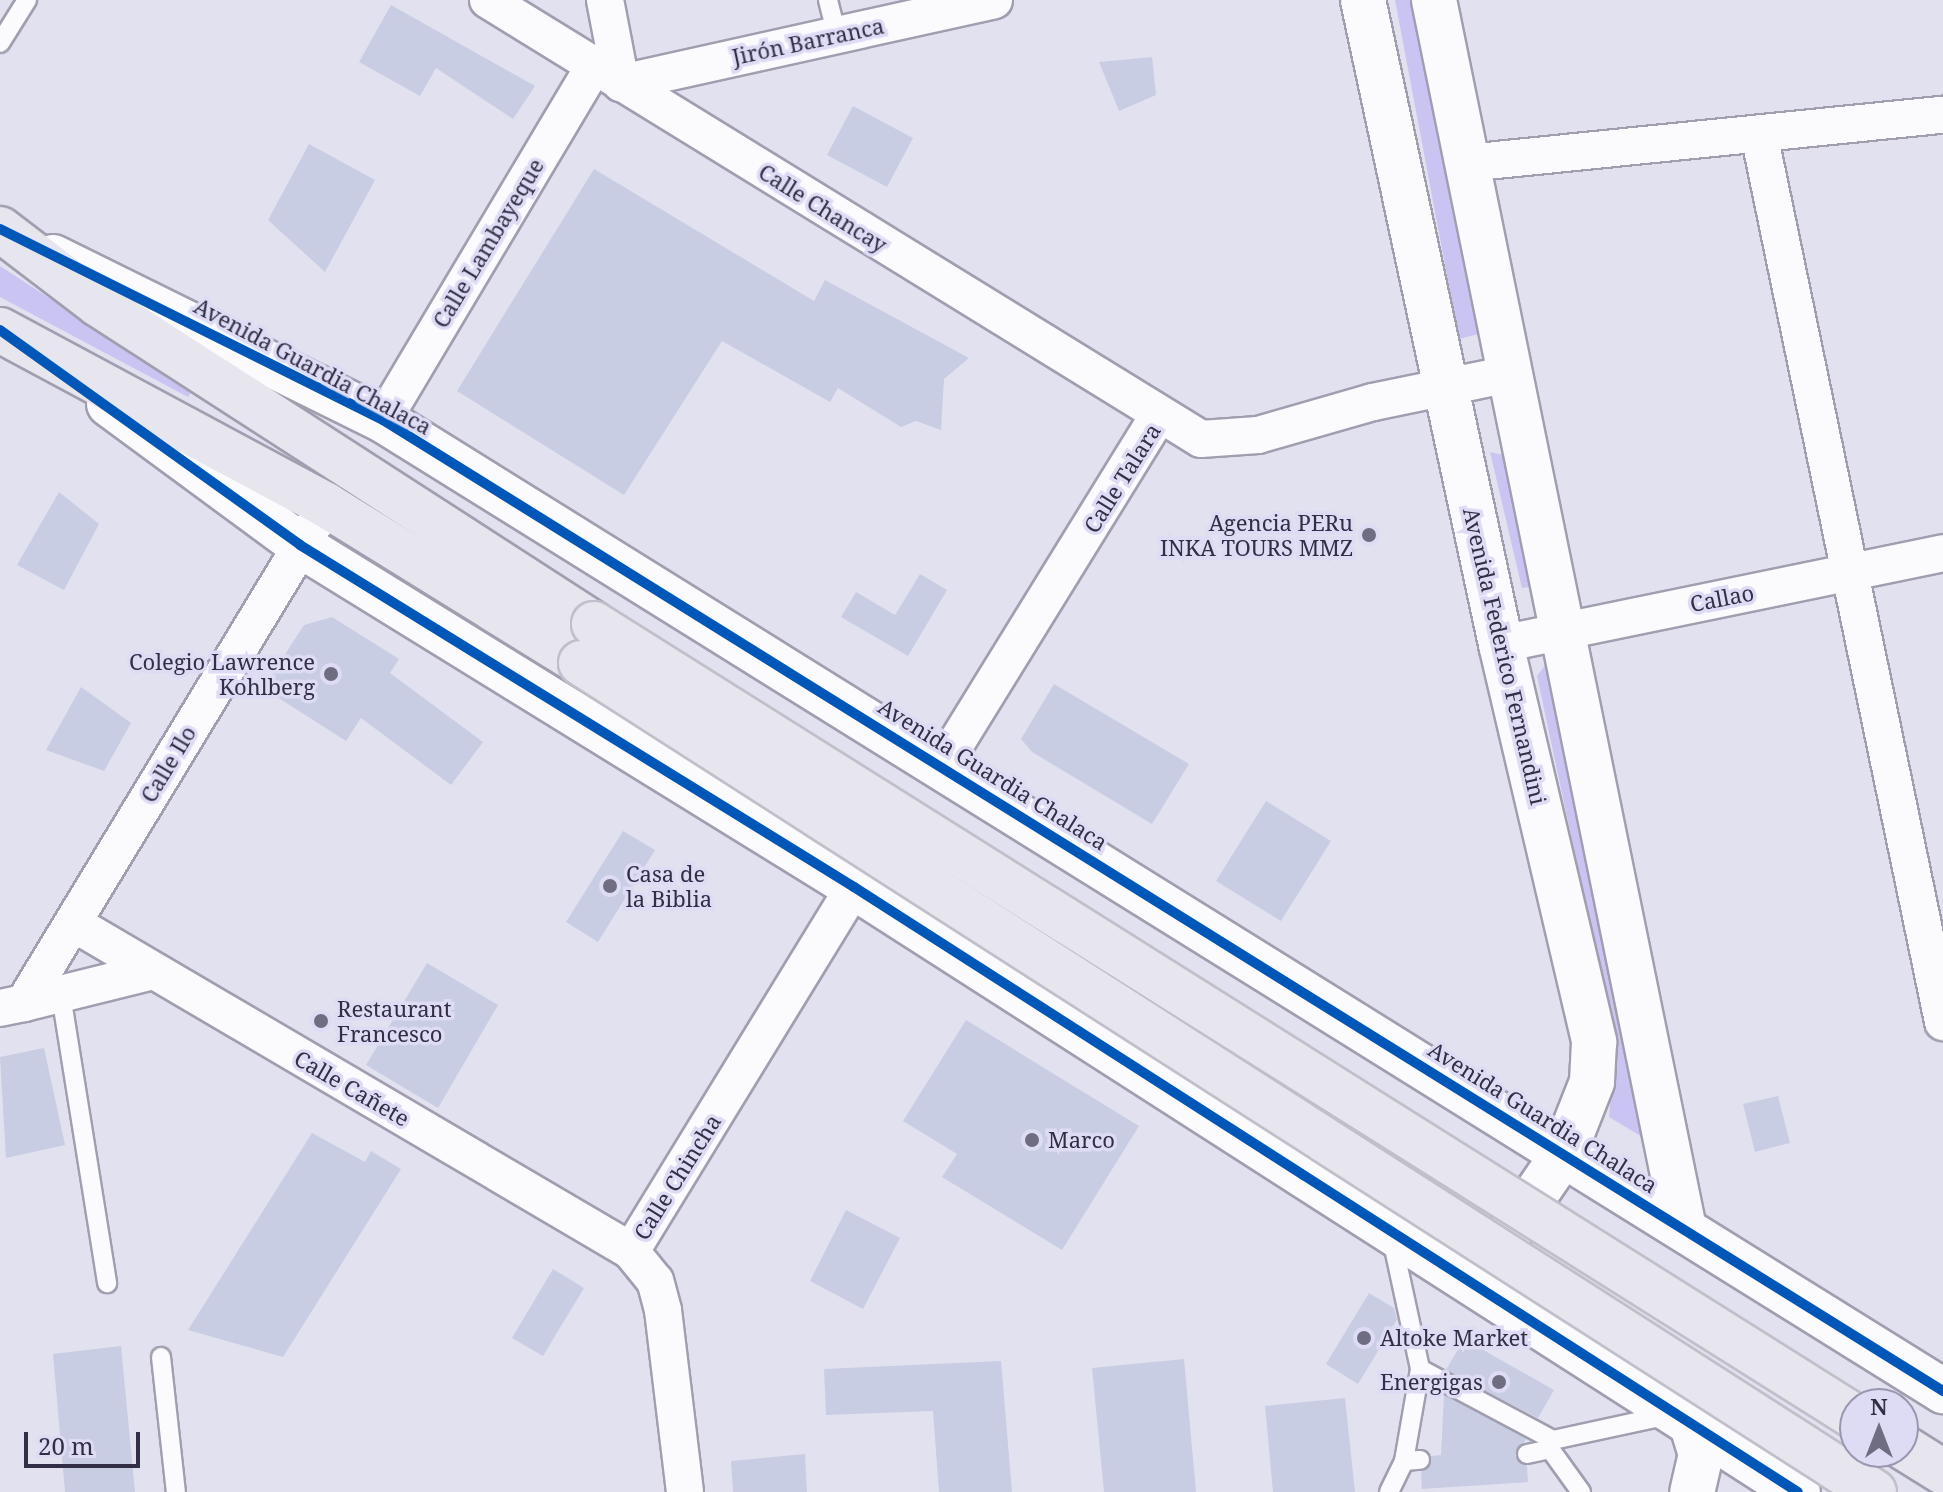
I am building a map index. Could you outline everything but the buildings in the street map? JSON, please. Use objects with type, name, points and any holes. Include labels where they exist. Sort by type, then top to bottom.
[{"type":"main road","name":"Avenida Guardia Chalaca","points":[[9,234],[98,304],[588,643],[1874,1492]]},
{"type":"main road","name":"Avenida Guardia Chalaca","points":[[0,330],[588,643],[1839,1407]]},
{"type":"main road","points":[[1919,1457],[1943,1472]]},
{"type":"main road","points":[[1908,1492],[1943,1487]]},
{"type":"street","name":"Calle Chancay","points":[[488,0],[1158,416]]},
{"type":"street","points":[[605,0],[607,74]]},
{"type":"street","name":"Jirón Barranca","points":[[607,74],[837,35],[994,0]]},
{"type":"street","name":"Avenida Federico Fernandini","points":[[1363,0],[1501,644],[1594,1042],[1592,1082],[1564,1153],[1474,1285]]},
{"type":"street","points":[[1434,0],[1684,1229]]},
{"type":"street","name":"Calle Lambayeque","points":[[383,420],[607,74]]},
{"type":"street","points":[[1467,163],[1943,115]]},
{"type":"street","points":[[1759,134],[1943,1022]]},
{"type":"street","name":"Avenida Guardia Chalaca","points":[[9,234],[383,420],[1943,1391]]},
{"type":"street","name":"Avenida Guardia Chalaca","points":[[43,355],[300,545],[854,887],[1798,1492]]},
{"type":"street","name":"Calle Talara","points":[[942,766],[1158,416],[1201,439],[1258,435],[1510,374]]},
{"type":"street","name":"Calle Ilo","points":[[12,1006],[73,923],[326,505]]},
{"type":"street","name":"Callao","points":[[1501,644],[1943,553]]},
{"type":"street","name":"Calle Chincha","points":[[685,1492],[663,1310],[655,1281],[631,1251],[854,887]]},
{"type":"street","name":"Calle Cañete","points":[[73,923],[631,1251]]},
{"type":"street","points":[[12,1006],[153,971]]},
{"type":"street","points":[[1683,1418],[1701,1454],[1692,1492]]},
{"type":"lane","points":[[0,43],[27,0]]},
{"type":"lane","points":[[828,0],[837,35]]},
{"type":"lane","points":[[61,995],[107,1283]]},
{"type":"lane","points":[[1389,1492],[1412,1461],[1420,1369],[1391,1233]]},
{"type":"lane","points":[[161,1357],[176,1492]]},
{"type":"lane","points":[[1420,1369],[1552,1444],[1581,1492]]},
{"type":"lane","points":[[1527,1454],[1552,1444],[1683,1418]]},
{"type":"shaded area","points":[[1395,0],[1428,0],[1494,330],[1459,339]]},
{"type":"shaded area","points":[[0,266],[192,391],[188,397],[0,297]]},
{"type":"shaded area","points":[[1490,452],[1522,459],[1558,584],[1522,588]]},
{"type":"shaded area","points":[[1563,663],[1667,1152],[1609,1117],[1615,1042],[1537,676],[1546,664]]},
{"type":"cycle path","points":[[0,229],[383,420],[1943,1391]]},
{"type":"cycle path","points":[[0,330],[300,545],[854,887],[1798,1492]]},
{"type":"place","name":"Agencia PERu INKA TOURS MMZ","points":[[1369,535]]},
{"type":"place","name":"Colegio Lawrence Kohlberg","points":[[331,674]]},
{"type":"place","name":"Casa de la Biblia","points":[[610,886]]},
{"type":"place","name":"Restaurant Francesco","points":[[321,1021]]},
{"type":"place","name":"Marco","points":[[1032,1140]]},
{"type":"place","name":"Altoke Market","points":[[1364,1338]]},
{"type":"place","name":"Energigas","points":[[1499,1382]]}]
